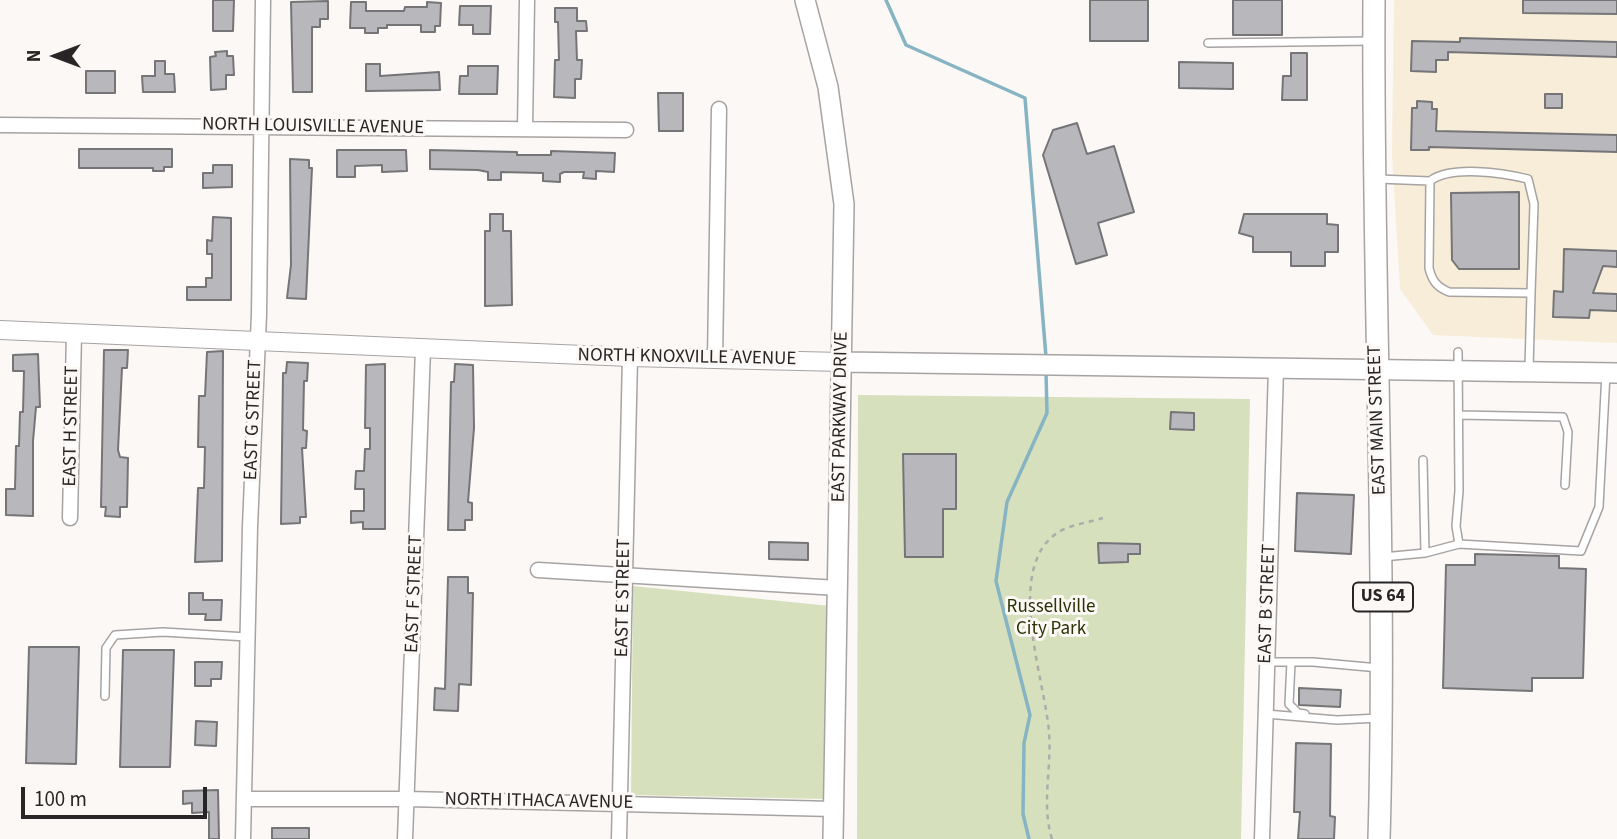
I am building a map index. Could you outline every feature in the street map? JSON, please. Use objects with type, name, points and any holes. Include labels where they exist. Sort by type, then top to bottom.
[{"type":"main road","name":"EAST PARKWAY DRIVE","points":[[805,0],[828,87],[845,204],[833,839]]},
{"type":"main road","name":"EAST MAIN STREET","points":[[1374,0],[1375,370],[1383,669],[1379,839]]},
{"type":"main road","name":"NORTH KNOXVILLE AVENUE","points":[[842,362],[1375,370],[1458,362],[1529,370],[1611,373]]},
{"type":"street","name":"EAST G STREET","points":[[243,839],[258,341],[263,0]]},
{"type":"street","points":[[525,130],[527,0]]},
{"type":"street","points":[[715,359],[719,109]]},
{"type":"street","name":"NORTH LOUISVILLE AVENUE","points":[[0,125],[626,130]]},
{"type":"street","name":"NORTH KNOXVILLE AVENUE","points":[[0,330],[630,357],[842,362]]},
{"type":"street","name":"EAST H STREET","points":[[70,518],[74,333]]},
{"type":"street","name":"EAST F STREET","points":[[405,839],[422,349]]},
{"type":"street","name":"EAST E STREET","points":[[619,839],[630,357]]},
{"type":"street","name":"EAST B STREET","points":[[1262,839],[1276,368]]},
{"type":"street","points":[[538,570],[624,578],[838,589]]},
{"type":"street","name":"NORTH ITHACA AVENUE","points":[[244,799],[407,799],[834,809]]},
{"type":"lane","points":[[1208,43],[1373,41]]},
{"type":"lane","points":[[1374,178],[1430,181],[1440,173],[1504,173],[1528,179],[1534,204],[1529,370]]},
{"type":"lane","points":[[1430,181],[1429,268],[1436,284],[1449,292],[1531,293]]},
{"type":"lane","points":[[1458,362],[1460,415],[1456,526],[1459,544]]},
{"type":"lane","points":[[1382,557],[1425,553],[1459,544],[1581,551],[1600,507],[1611,373]]},
{"type":"lane","points":[[1460,415],[1563,417],[1568,432],[1565,485]]},
{"type":"lane","points":[[1423,460],[1425,553]]},
{"type":"lane","points":[[105,695],[106,648],[115,635],[163,632],[247,637]]},
{"type":"lane","points":[[1266,662],[1383,669]]},
{"type":"lane","points":[[1291,662],[1289,704],[1298,713],[1335,715],[1342,719]]},
{"type":"lane","points":[[1265,715],[1382,718]]},
{"type":"path","points":[[1052,839],[1047,810],[1049,734],[1029,606],[1029,582],[1043,548],[1058,532],[1103,518]]},
{"type":"shaded area","points":[[1394,0],[1617,0],[1617,343],[1433,335],[1400,289],[1392,155]]},
{"type":"green space","name":"Russellville City Park","points":[[858,395],[1250,399],[1241,839],[857,839]]},
{"type":"green space","points":[[633,586],[830,606],[824,799],[631,795]]},
{"type":"building","points":[[213,0],[234,0],[233,31],[213,31]]},
{"type":"building","points":[[1090,0],[1148,0],[1148,41],[1090,41]]},
{"type":"building","points":[[1233,0],[1282,0],[1282,35],[1233,35]]},
{"type":"building","points":[[1523,0],[1617,0],[1617,14],[1523,13]]},
{"type":"building","points":[[328,1],[328,19],[320,19],[320,27],[312,27],[312,92],[293,92],[291,2]]},
{"type":"building","points":[[351,2],[366,2],[366,11],[404,11],[405,7],[427,7],[427,2],[441,3],[440,26],[435,26],[435,32],[421,32],[421,25],[387,25],[387,28],[378,28],[378,33],[365,33],[365,28],[350,28]]},
{"type":"building","points":[[460,6],[491,6],[490,34],[473,34],[473,25],[459,25]]},
{"type":"building","points":[[555,8],[577,8],[577,21],[586,21],[587,31],[576,31],[577,60],[582,60],[581,79],[575,79],[575,98],[554,97],[555,60],[559,60]]},
{"type":"building","points":[[1460,38],[1617,42],[1617,57],[1448,52],[1448,60],[1436,60],[1436,72],[1411,71],[1412,41],[1460,42]]},
{"type":"building","points":[[227,51],[227,56],[233,56],[234,75],[226,75],[226,89],[211,90],[210,57],[216,56],[215,52]]},
{"type":"building","points":[[1291,53],[1307,53],[1307,100],[1282,100],[1283,76],[1291,76]]},
{"type":"building","points":[[155,61],[165,61],[165,74],[174,74],[175,92],[143,92],[142,76],[155,76]]},
{"type":"building","points":[[1179,62],[1233,63],[1233,89],[1179,88]]},
{"type":"building","points":[[366,64],[380,64],[380,76],[439,72],[440,90],[366,91]]},
{"type":"building","points":[[468,66],[498,66],[497,94],[459,94],[460,76],[468,76]]},
{"type":"building","points":[[86,71],[115,71],[115,93],[86,93]]},
{"type":"building","points":[[658,93],[683,93],[683,131],[659,131]]},
{"type":"building","points":[[1545,94],[1562,94],[1562,108],[1545,108]]},
{"type":"building","points":[[1417,101],[1432,102],[1432,109],[1437,109],[1436,131],[1617,135],[1617,152],[1429,147],[1429,150],[1411,150],[1412,108],[1417,108]]},
{"type":"building","points":[[1077,123],[1087,154],[1114,146],[1134,212],[1098,223],[1107,255],[1076,264],[1043,155],[1053,130]]},
{"type":"building","points":[[79,149],[172,149],[172,167],[164,167],[164,171],[153,171],[153,168],[79,168]]},
{"type":"building","points":[[337,150],[406,150],[407,171],[382,172],[382,165],[355,166],[355,177],[337,177]]},
{"type":"building","points":[[430,150],[517,152],[517,155],[551,155],[551,151],[615,153],[614,172],[596,171],[596,179],[583,178],[584,172],[564,172],[560,174],[560,182],[543,181],[543,173],[501,172],[501,180],[488,180],[488,172],[478,170],[430,169]]},
{"type":"building","points":[[290,159],[309,160],[309,168],[312,168],[306,299],[287,298],[291,265]]},
{"type":"building","points":[[213,165],[232,165],[232,187],[203,188],[203,173],[213,173]]},
{"type":"building","points":[[1519,192],[1519,269],[1459,269],[1452,260],[1451,193]]},
{"type":"building","points":[[490,214],[503,214],[503,231],[511,231],[512,305],[485,306],[485,231],[490,231]]},
{"type":"building","points":[[1244,214],[1327,214],[1327,224],[1338,225],[1338,252],[1325,252],[1325,266],[1291,266],[1291,252],[1253,252],[1253,237],[1239,233]]},
{"type":"building","points":[[213,217],[231,218],[231,300],[187,300],[187,287],[206,287],[206,278],[212,278],[212,254],[207,254],[207,240],[212,241]]},
{"type":"building","points":[[1564,249],[1617,251],[1617,267],[1603,266],[1593,293],[1617,294],[1617,311],[1590,310],[1589,318],[1553,317],[1554,291],[1563,292]]},
{"type":"building","points":[[104,350],[128,350],[127,368],[122,368],[118,450],[120,457],[128,458],[127,507],[120,507],[120,517],[105,516],[106,507],[101,507]]},
{"type":"building","points":[[223,351],[222,561],[195,562],[198,488],[204,488],[205,447],[198,447],[199,396],[205,396],[207,352]]},
{"type":"building","points":[[38,354],[40,407],[36,407],[33,441],[33,516],[6,515],[6,489],[15,489],[16,446],[19,446],[20,412],[23,412],[24,371],[13,371],[13,355]]},
{"type":"building","points":[[287,362],[308,363],[307,381],[304,381],[303,430],[307,431],[306,448],[302,448],[306,517],[300,517],[300,523],[281,524],[283,373],[286,373]]},
{"type":"building","points":[[385,364],[385,529],[363,529],[363,522],[351,523],[351,511],[364,511],[364,489],[355,489],[356,471],[364,471],[365,449],[370,449],[370,428],[365,428],[366,365]]},
{"type":"building","points":[[455,364],[473,365],[474,428],[468,502],[472,503],[472,520],[465,520],[465,530],[448,530],[451,382],[454,382]]},
{"type":"building","points":[[1171,412],[1194,413],[1194,430],[1170,429]]},
{"type":"building","points":[[903,454],[956,454],[956,509],[943,509],[943,557],[905,557]]},
{"type":"building","points":[[1297,493],[1354,495],[1351,554],[1295,551]]},
{"type":"building","points":[[769,542],[808,543],[808,560],[769,559]]},
{"type":"building","points":[[1098,543],[1140,544],[1140,554],[1128,554],[1128,562],[1099,563]]},
{"type":"building","points":[[1475,554],[1559,556],[1559,568],[1586,569],[1583,678],[1532,678],[1532,691],[1443,688],[1446,565],[1475,565]]},
{"type":"building","points":[[448,577],[468,577],[468,593],[473,593],[471,685],[459,684],[458,711],[434,710],[435,688],[445,689]]},
{"type":"building","points":[[189,593],[203,593],[203,600],[222,600],[221,620],[205,620],[206,614],[189,614]]},
{"type":"building","points":[[29,647],[79,647],[76,764],[26,763]]},
{"type":"building","points":[[123,650],[174,650],[170,767],[120,767]]},
{"type":"building","points":[[195,662],[222,662],[221,679],[211,679],[211,686],[195,686]]},
{"type":"building","points":[[1299,688],[1341,690],[1340,707],[1299,705]]},
{"type":"building","points":[[196,721],[217,722],[216,746],[195,745]]},
{"type":"building","points":[[1296,743],[1331,744],[1330,816],[1335,817],[1334,839],[1298,839],[1300,812],[1294,812]]},
{"type":"building","points":[[218,790],[219,839],[209,839],[209,812],[192,813],[192,803],[183,804],[183,791]]},
{"type":"building","points":[[272,828],[309,828],[309,839],[272,839]]},
{"type":"waterway","points":[[886,0],[906,45],[1025,98],[1046,357]]},
{"type":"waterway","points":[[1029,839],[1023,814],[1024,743],[1030,715],[996,581],[1007,502],[1047,413],[1046,372]]}]
